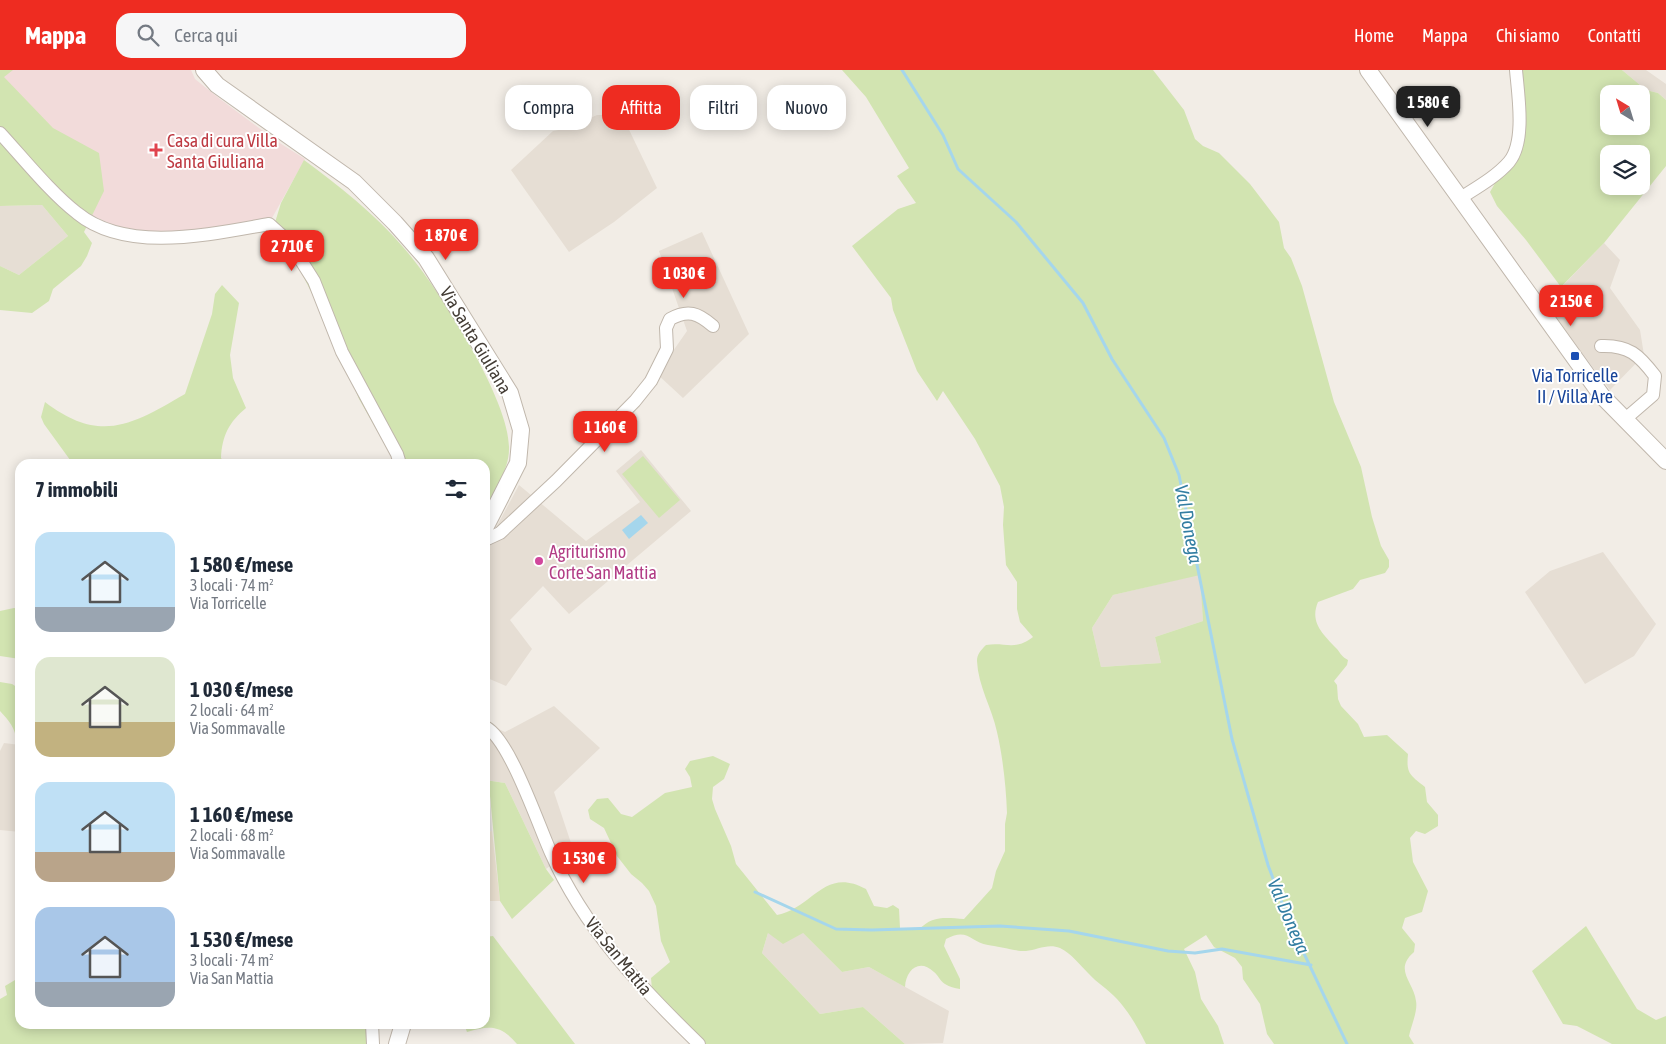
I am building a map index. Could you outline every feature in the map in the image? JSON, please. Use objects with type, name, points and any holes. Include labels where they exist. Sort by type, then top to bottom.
[{"type":"street","name":"Via Santa Giuliana","points":[[204,70],[217,85],[354,182],[395,223],[426,258],[510,393],[521,430],[518,463],[490,518]]},
{"type":"street","points":[[1368,70],[1602,396],[1666,462]]},
{"type":"street","points":[[1459,199],[1502,169],[1511,160],[1517,148],[1519,108],[1516,70]]},
{"type":"street","points":[[0,133],[77,214],[120,234],[166,238],[202,236],[269,224],[290,243],[314,281],[342,352],[398,459]]},
{"type":"street","points":[[490,538],[500,533],[556,481],[635,401],[651,381],[667,349],[666,328],[670,319],[681,313],[700,315],[713,326]]},
{"type":"street","points":[[1601,346],[1619,345],[1642,360],[1655,376],[1653,395],[1624,420]]},
{"type":"street","name":"Via San Mattia","points":[[490,731],[498,738],[516,770],[552,855],[587,918],[620,962],[662,1008],[699,1044]]},
{"type":"street","points":[[372,1029],[373,1044]]},
{"type":"street","points":[[397,1044],[402,1029]]},
{"type":"shaded area","name":"Casa di cura Villa Santa Giuliana","points":[[0,70],[191,70],[195,79],[220,99],[275,140],[305,159],[272,218],[204,230],[152,232],[115,226],[76,208]]},
{"type":"shaded area","points":[[1622,70],[1646,70],[1666,84],[1666,100],[1658,93],[1650,91],[1650,85],[1640,85]]},
{"type":"shaded area","points":[[602,115],[602,130],[629,130],[657,188],[614,222],[569,252],[511,170],[553,131],[592,130],[592,117]]},
{"type":"shaded area","points":[[42,205],[68,236],[19,275],[0,266],[0,206]]},
{"type":"shaded area","points":[[702,232],[749,334],[683,398],[657,374],[687,331],[659,251]]},
{"type":"shaded area","points":[[1604,243],[1620,260],[1610,288],[1640,330],[1644,355],[1610,390],[1545,304]]},
{"type":"shaded area","points":[[641,450],[691,511],[569,614],[543,586],[510,620],[532,649],[506,686],[490,679],[490,539],[519,485],[586,541],[640,502],[616,471]]},
{"type":"shaded area","points":[[1603,552],[1656,624],[1634,656],[1585,684],[1525,592],[1550,571]]},
{"type":"shaded area","points":[[1201,574],[1203,621],[1155,637],[1161,663],[1101,667],[1092,628],[1113,595]]},
{"type":"shaded area","points":[[554,706],[600,748],[554,792],[573,849],[546,869],[505,783],[490,781],[490,725],[505,732]]},
{"type":"shaded area","points":[[4,743],[15,744],[15,832],[0,830],[0,751]]},
{"type":"shaded area","points":[[490,796],[492,831],[490,831]]},
{"type":"shaded area","points":[[490,831],[492,831],[500,901],[490,901]]},
{"type":"shaded area","points":[[768,933],[803,933],[842,972],[869,967],[949,1011],[943,1043],[905,1044],[863,1007],[820,1014],[762,953]]},
{"type":"green space","points":[[0,70],[13,70],[4,77],[53,128],[99,153],[104,191],[84,232],[92,243],[87,256],[81,266],[53,289],[49,301],[32,313],[0,310],[0,266],[19,275],[68,236],[42,205],[0,206]]},
{"type":"green space","points":[[842,70],[1153,70],[1184,110],[1195,139],[1203,146],[1219,153],[1250,184],[1279,222],[1284,248],[1291,258],[1302,286],[1334,402],[1361,467],[1372,517],[1381,546],[1389,560],[1389,567],[1385,573],[1360,580],[1353,589],[1318,602],[1315,616],[1323,634],[1343,657],[1348,660],[1347,665],[1334,681],[1337,685],[1338,699],[1341,706],[1358,724],[1364,737],[1387,735],[1408,754],[1410,774],[1425,787],[1427,802],[1438,815],[1438,826],[1425,834],[1416,831],[1410,838],[1413,862],[1428,891],[1422,912],[1405,918],[1402,928],[1415,944],[1414,952],[1408,958],[1405,965],[1406,976],[1416,1001],[1415,1014],[1409,1036],[1414,1044],[1274,1044],[1267,1034],[1260,1004],[1243,979],[1242,967],[1235,958],[1214,947],[1206,935],[1184,949],[1195,972],[1201,999],[1218,1026],[1224,1044],[1146,1044],[1133,1020],[1117,999],[1064,950],[1051,946],[1019,951],[988,945],[969,936],[959,934],[946,939],[944,946],[960,979],[960,989],[945,984],[934,972],[923,966],[918,966],[911,971],[905,987],[869,967],[842,972],[803,933],[783,944],[768,933],[762,953],[820,1014],[863,1007],[905,1044],[693,1044],[653,1002],[651,978],[670,962],[661,941],[656,906],[649,891],[631,874],[617,856],[604,828],[590,819],[588,810],[597,799],[608,798],[621,814],[632,817],[665,793],[692,787],[690,777],[685,769],[690,761],[713,756],[730,764],[724,779],[713,787],[712,799],[715,809],[731,846],[736,864],[777,915],[789,911],[829,885],[839,882],[852,883],[866,889],[874,906],[887,908],[893,905],[899,909],[900,928],[919,930],[929,922],[940,918],[964,919],[992,888],[996,871],[1005,851],[1007,813],[1003,762],[995,723],[982,688],[977,659],[986,645],[1021,644],[1033,637],[1020,622],[1017,609],[1017,582],[1006,565],[1003,525],[1004,507],[1000,486],[975,439],[943,391],[937,401],[917,371],[893,310],[891,298],[852,246],[898,209],[916,203],[897,176],[909,168],[866,97]],"holes":[[[1200,575],[1203,621],[1155,637],[1161,663],[1101,667],[1092,628],[1113,595]]]},
{"type":"green space","points":[[1510,70],[1622,70],[1640,85],[1600,85],[1600,135],[1650,135],[1650,91],[1658,93],[1666,100],[1666,166],[1650,186],[1650,145],[1600,145],[1600,195],[1643,195],[1604,243],[1561,287],[1526,240],[1497,206],[1490,192],[1518,143]]},
{"type":"green space","points":[[304,160],[368,211],[403,247],[434,287],[485,374],[498,402],[506,428],[509,449],[507,465],[490,499],[490,459],[393,459],[359,399],[332,333],[299,268],[273,229],[281,203]]},
{"type":"green space","points":[[222,285],[239,303],[230,355],[233,378],[246,408],[227,430],[223,443],[222,459],[69,459],[41,417],[45,402],[65,415],[83,423],[99,426],[116,425],[132,421],[185,394],[212,314],[215,294]]},
{"type":"green space","points":[[643,456],[680,500],[659,518],[622,474]]},
{"type":"green space","points":[[15,608],[15,658],[0,656],[0,611]]},
{"type":"green space","points":[[0,682],[12,684],[15,686],[15,734],[9,722],[0,711]]},
{"type":"green space","points":[[490,781],[505,783],[546,869],[554,880],[512,919],[500,901]]},
{"type":"green space","points":[[1586,926],[1637,1009],[1656,1020],[1666,1016],[1666,1044],[1612,1044],[1577,1026],[1563,1024],[1532,971]]},
{"type":"green space","points":[[490,936],[493,936],[575,1044],[517,1044],[506,1033],[490,1028]]},
{"type":"green space","points":[[15,980],[15,1029],[366,1029],[370,1044],[0,1044],[0,999],[7,995],[5,986]]},
{"type":"green space","points":[[466,1029],[478,1029],[467,1032]]},
{"type":"water","points":[[641,515],[648,523],[629,539],[622,530]]},
{"type":"waterway","name":"Val Donega","points":[[902,70],[943,135],[958,169],[1016,222],[1083,303],[1112,359],[1164,438],[1179,475],[1232,739],[1268,865],[1290,924],[1347,1044]]},
{"type":"waterway","points":[[755,892],[836,929],[872,930],[1000,926],[1069,931],[1168,951],[1195,953],[1222,949],[1311,965]]},
{"type":"place","name":"Casa di cura Villa Santa Giuliana","points":[[156,150]]},
{"type":"place","name":"Via Torricelle II / Villa Are","points":[[1575,356]]},
{"type":"place","name":"Agriturismo Corte San Mattia","points":[[539,561]]}]
